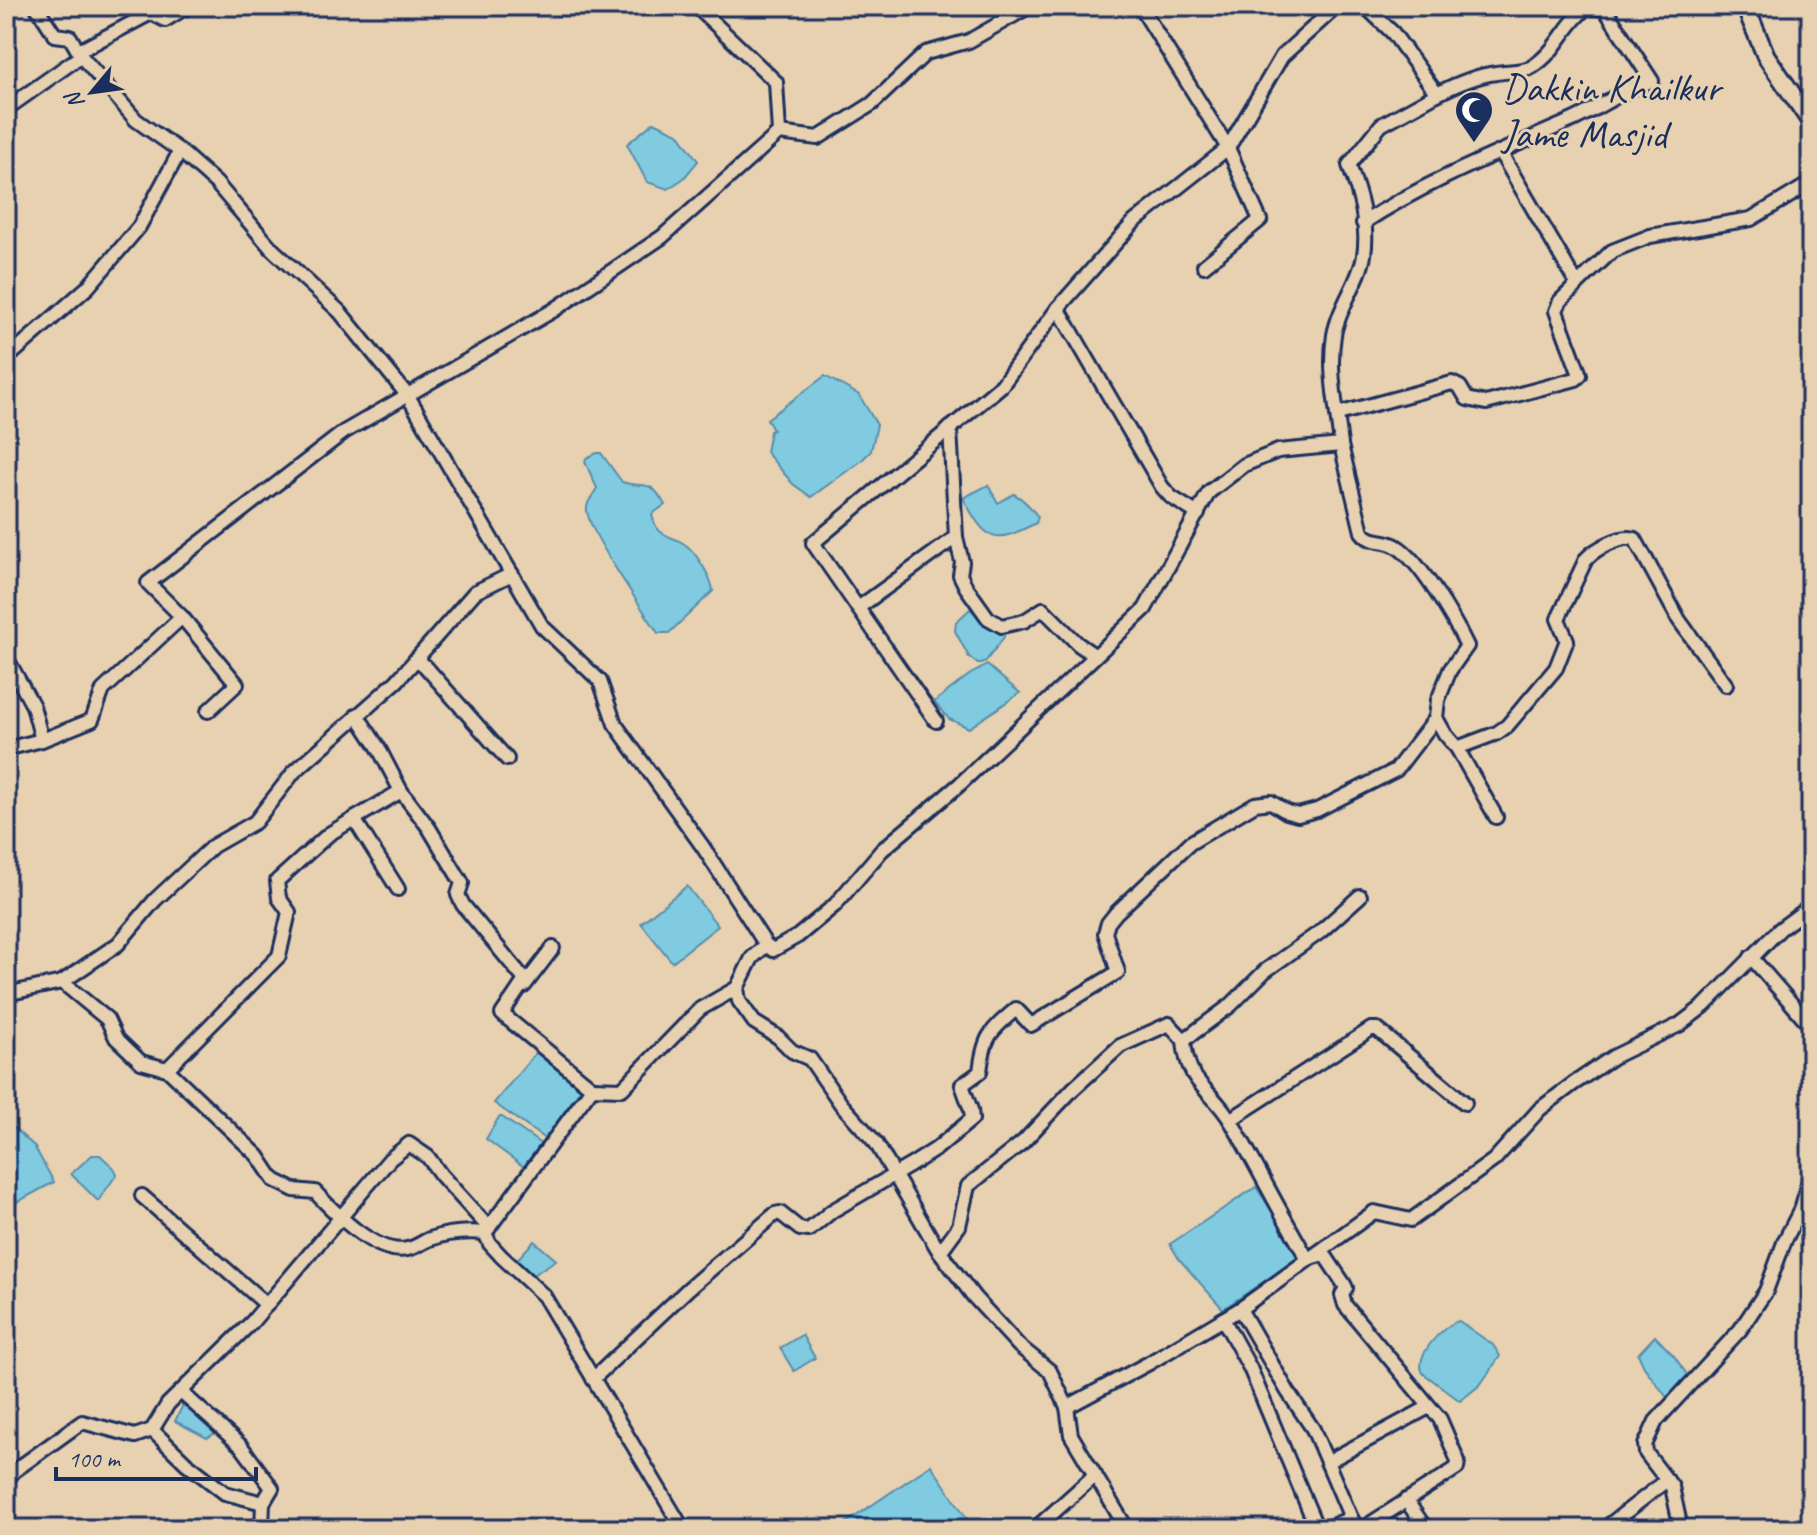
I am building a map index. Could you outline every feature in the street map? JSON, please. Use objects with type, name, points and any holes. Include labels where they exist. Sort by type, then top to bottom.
[{"type":"street","points":[[36,6],[55,35],[70,37],[136,120],[180,151],[216,183],[272,249],[340,312],[408,396],[542,626],[600,681],[615,724],[703,847],[766,945],[773,950],[798,936],[835,905],[882,850],[959,785],[1145,609],[1209,492],[1244,465],[1278,451],[1341,445]]},
{"type":"street","points":[[6,109],[80,53],[151,13],[165,20],[188,6]]},
{"type":"street","points":[[696,6],[776,82],[779,133]]},
{"type":"street","points":[[208,711],[237,684],[182,617],[148,583],[344,432],[554,310],[662,237],[779,133],[818,138],[872,104],[926,53],[969,41],[1030,6]]},
{"type":"street","points":[[1140,6],[1228,148],[1260,220],[1204,266]]},
{"type":"street","points":[[936,721],[813,543],[1002,385],[1058,308],[1134,222],[1228,148],[1282,56],[1337,6]]},
{"type":"street","points":[[1365,6],[1393,33],[1437,94]]},
{"type":"street","points":[[1745,6],[1766,56],[1811,122]]},
{"type":"street","points":[[593,1379],[672,1304],[775,1214],[780,1213],[800,1229],[809,1230],[832,1211],[936,1149],[972,1119],[962,1085],[980,1072],[983,1045],[995,1028],[1016,1009],[1031,1025],[1118,972],[1105,933],[1108,923],[1133,895],[1190,843],[1255,804],[1271,802],[1298,815],[1317,810],[1396,770],[1436,718],[1438,700],[1450,670],[1467,646],[1460,630],[1410,556],[1385,541],[1373,541],[1362,532],[1341,445],[1332,382],[1334,336],[1338,316],[1364,256],[1363,223],[1363,205],[1349,165],[1381,125],[1462,81],[1498,72],[1529,69],[1545,57],[1573,18],[1587,7],[1604,8],[1652,81],[1631,87],[1599,108],[1500,152],[1363,223]]},
{"type":"street","points":[[6,359],[88,287],[139,227],[180,151]]},
{"type":"street","points":[[1500,152],[1577,284]]},
{"type":"street","points":[[1338,414],[1452,383],[1460,387],[1467,399],[1486,403],[1576,379],[1580,375],[1556,311],[1560,301],[1612,251],[1650,236],[1751,219],[1811,183]]},
{"type":"street","points":[[1058,308],[1162,487],[1171,497],[1198,514]]},
{"type":"street","points":[[950,428],[956,537],[962,562],[960,575],[978,607],[988,618],[1002,626],[1024,621],[1043,609],[1078,644],[1094,655]]},
{"type":"street","points":[[858,608],[956,537]]},
{"type":"street","points":[[1457,748],[1507,726],[1556,668],[1567,640],[1558,619],[1586,559],[1592,552],[1625,537],[1635,539],[1679,620],[1726,685]]},
{"type":"street","points":[[6,994],[62,982],[118,944],[155,900],[213,846],[255,822],[294,772],[397,681],[475,592],[512,574]]},
{"type":"street","points":[[6,749],[42,740],[92,720],[103,690],[182,617]]},
{"type":"street","points":[[6,657],[33,706],[42,740]]},
{"type":"street","points":[[416,659],[507,759]]},
{"type":"street","points":[[357,715],[401,791],[429,828],[462,883],[458,895],[463,905],[525,980],[502,1014]]},
{"type":"street","points":[[1436,718],[1457,748],[1496,817]]},
{"type":"street","points":[[167,1069],[279,956],[289,912],[279,898],[277,881],[329,834],[401,791]]},
{"type":"street","points":[[354,819],[398,889]]},
{"type":"street","points":[[1184,1040],[1231,1005],[1265,971],[1320,932],[1360,896]]},
{"type":"street","points":[[1067,1407],[1240,1309],[1374,1212],[1411,1220],[1494,1160],[1540,1109],[1573,1084],[1613,1057],[1679,1025],[1704,1006],[1780,929],[1811,906]]},
{"type":"street","points":[[502,1014],[592,1088],[622,1089],[700,1009],[737,988],[752,958],[766,945]]},
{"type":"street","points":[[502,1014],[553,948]]},
{"type":"street","points":[[1751,957],[1811,1026]]},
{"type":"street","points":[[62,982],[107,1019],[116,1038],[141,1062],[167,1069],[258,1156],[274,1180],[294,1190],[315,1192],[340,1219],[379,1245],[405,1250],[431,1238],[462,1230],[487,1231]]},
{"type":"street","points":[[737,988],[739,1001],[754,1022],[778,1037],[792,1051],[810,1059],[841,1104],[876,1143],[920,1223],[940,1252],[1019,1346],[1050,1371],[1067,1407],[1071,1435],[1127,1529]]},
{"type":"street","points":[[940,1252],[959,1226],[968,1186],[1023,1142],[1073,1089],[1120,1046],[1169,1024],[1184,1040],[1185,1057],[1196,1082],[1230,1120],[1304,1260]]},
{"type":"street","points":[[1230,1120],[1371,1029],[1377,1029],[1465,1103]]},
{"type":"street","points":[[487,1231],[592,1088]]},
{"type":"street","points":[[6,1481],[14,1471],[82,1422],[135,1436],[152,1430],[168,1404],[216,1360],[267,1305],[390,1159],[409,1144],[428,1157],[487,1231],[490,1244],[544,1296],[683,1529]]},
{"type":"street","points":[[1681,1529],[1672,1487],[1646,1453],[1645,1445],[1656,1421],[1740,1330],[1766,1291],[1785,1240],[1806,1209],[1811,1172]]},
{"type":"street","points":[[142,1196],[267,1305]]},
{"type":"street","points":[[1304,1260],[1324,1254],[1346,1288],[1342,1295],[1345,1305],[1440,1419],[1458,1465],[1406,1500],[1357,1525],[1324,1529]]},
{"type":"street","points":[[1240,1309],[1313,1429],[1357,1525]]},
{"type":"street","points":[[1223,1319],[1250,1368],[1317,1529]]},
{"type":"street","points":[[181,1392],[241,1446],[272,1488],[263,1503],[262,1529]]},
{"type":"street","points":[[1327,1462],[1429,1407]]},
{"type":"street","points":[[152,1430],[186,1463],[225,1493],[263,1503]]},
{"type":"street","points":[[1035,1529],[1095,1475]]},
{"type":"street","points":[[1604,1529],[1667,1480]]},
{"type":"street","points":[[1406,1500],[1426,1529]]},
{"type":"water","points":[[654,122],[678,133],[698,161],[684,178],[668,189],[647,182],[627,144]]},
{"type":"water","points":[[825,376],[859,395],[877,425],[871,451],[811,497],[793,484],[766,452],[770,431],[773,430],[767,419]]},
{"type":"water","points":[[601,453],[622,482],[655,490],[665,505],[652,514],[656,527],[688,547],[710,579],[713,591],[669,633],[658,633],[590,522],[587,508],[597,488],[585,462],[586,458]]},
{"type":"water","points":[[988,485],[998,503],[1014,494],[1021,499],[1038,517],[1036,523],[1009,535],[992,535],[985,530],[963,498]]},
{"type":"water","points":[[970,609],[988,625],[1003,628],[1004,637],[986,661],[978,664],[969,657],[955,631],[956,622]]},
{"type":"water","points":[[987,665],[1020,693],[969,728],[949,719],[934,702]]},
{"type":"water","points":[[687,886],[718,926],[672,962],[641,923]]},
{"type":"water","points":[[538,1050],[582,1083],[545,1139],[494,1103]]},
{"type":"water","points":[[499,1117],[541,1144],[529,1166],[524,1167],[486,1139]]},
{"type":"water","points":[[6,1121],[34,1146],[54,1182],[6,1208]]},
{"type":"water","points":[[92,1155],[100,1155],[117,1174],[98,1201],[71,1174]]},
{"type":"water","points":[[1256,1187],[1299,1252],[1299,1258],[1223,1309],[1179,1259],[1170,1244]]},
{"type":"water","points":[[534,1241],[556,1260],[533,1275],[525,1273],[515,1262]]},
{"type":"water","points":[[1459,1321],[1493,1345],[1500,1356],[1480,1385],[1460,1401],[1423,1373],[1421,1366],[1431,1342]]},
{"type":"water","points":[[802,1335],[815,1358],[794,1371],[780,1348]]},
{"type":"water","points":[[1655,1336],[1690,1379],[1671,1400],[1644,1367],[1638,1354]]},
{"type":"water","points":[[187,1403],[217,1432],[207,1438],[175,1421]]},
{"type":"water","points":[[931,1465],[974,1529],[837,1529]]},
{"type":"place","name":"Dakkin Khailkur Jame Masjid","points":[[1474,144]]}]
